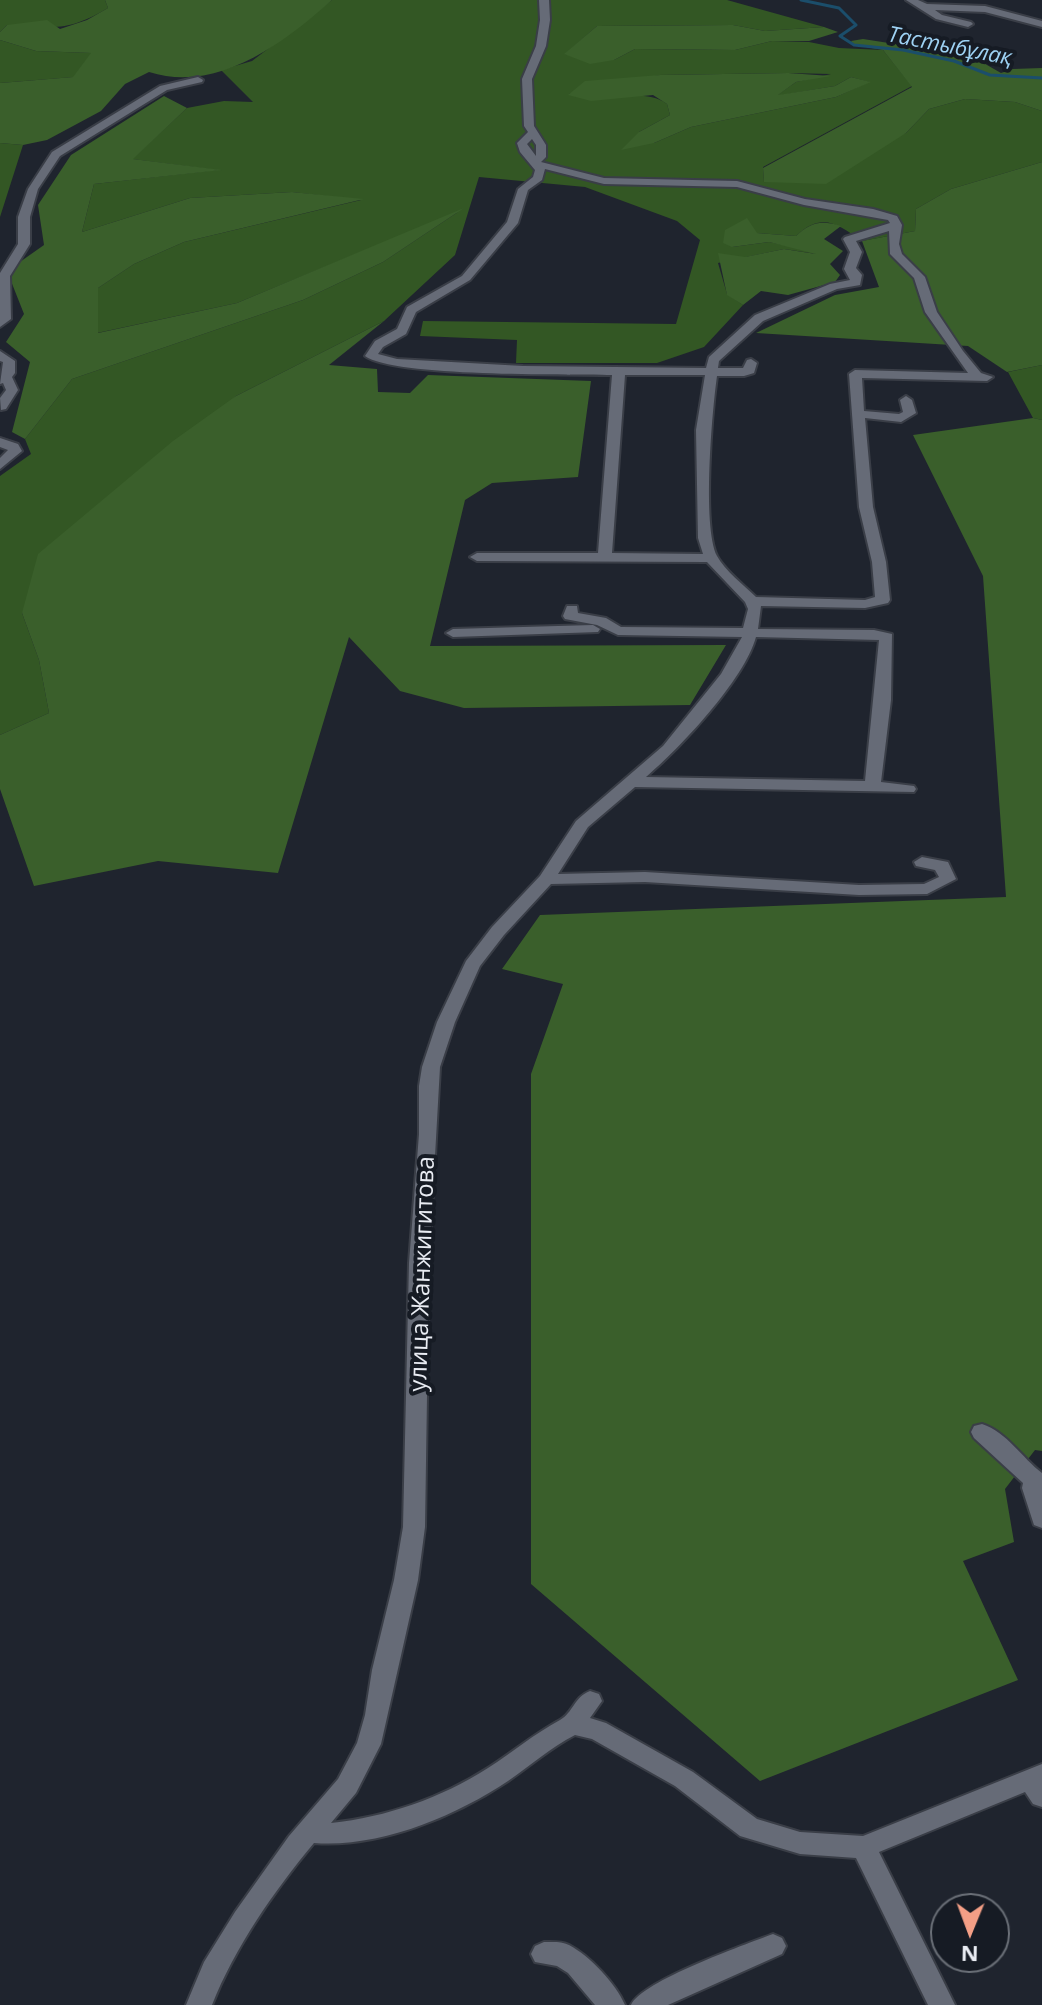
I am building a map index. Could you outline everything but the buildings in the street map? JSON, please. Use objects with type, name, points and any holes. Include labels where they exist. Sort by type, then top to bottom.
[{"type":"street","points":[[544,0],[541,46],[527,79],[532,134],[522,143],[525,152],[536,162],[604,181],[737,184],[804,202],[893,218],[896,225],[893,237],[897,256],[918,275],[927,293],[929,308],[940,322],[946,337],[982,377],[855,374],[868,525],[879,562],[883,600],[865,604],[752,601],[711,558],[705,538],[703,430],[708,371],[717,354],[738,339],[751,322],[834,286],[856,283],[856,275],[850,269],[856,252],[849,239],[896,225]]},
{"type":"street","points":[[918,4],[945,0]]},
{"type":"street","points":[[918,4],[985,9],[1042,24]]},
{"type":"street","points":[[918,4],[939,17],[968,24]]},
{"type":"street","points":[[0,323],[5,319],[4,276],[24,244],[15,228],[21,197],[44,161],[164,88],[198,80]]},
{"type":"street","points":[[536,162],[538,178],[523,189],[512,223],[466,278],[411,310],[402,331],[379,344],[371,356],[396,363],[444,366],[623,370],[744,372],[750,370],[751,363]]},
{"type":"street","points":[[0,355],[9,361],[10,367],[9,373],[1,379]]},
{"type":"street","points":[[605,557],[617,376],[623,370]]},
{"type":"street","points":[[0,406],[12,390],[8,380],[1,379]]},
{"type":"street","points":[[859,414],[901,418],[910,413],[906,400]]},
{"type":"street","points":[[0,442],[13,447],[15,451],[0,465]]},
{"type":"street","points":[[477,557],[711,558]]},
{"type":"street","name":"улица Жанжигитова","points":[[199,2005],[213,1970],[244,1920],[298,1844],[347,1786],[369,1744],[406,1580],[414,1527],[419,1263],[431,1067],[446,1022],[472,965],[498,931],[546,879],[582,824],[684,732],[728,676],[744,650],[750,633],[755,609],[752,601]]},
{"type":"street","points":[[572,609],[570,616],[601,621],[616,629]]},
{"type":"street","points":[[453,633],[616,629],[632,632],[874,634],[887,637],[872,786]]},
{"type":"street","points":[[631,782],[908,789]]},
{"type":"street","points":[[546,879],[645,877],[859,890],[927,889],[948,879],[942,866],[922,862]]},
{"type":"street","points":[[982,1432],[1038,1481],[1033,1488],[1042,1519]]},
{"type":"street","points":[[310,1832],[328,1836],[348,1832],[448,1802],[495,1776],[573,1725],[590,1701]]},
{"type":"street","points":[[573,1725],[597,1730],[684,1779],[740,1822],[762,1834],[800,1843],[864,1847],[1038,1783]]},
{"type":"street","points":[[864,1847],[942,2005]]},
{"type":"street","points":[[644,2005],[672,1988],[773,1946]]},
{"type":"street","points":[[544,1954],[561,1954],[577,1965],[612,2005]]},
{"type":"green space","points":[[0,0],[105,0],[108,8],[70,25],[7,25],[0,32]]},
{"type":"green space","points":[[105,0],[332,0],[293,32],[248,60],[200,76],[174,77],[149,72],[125,84],[101,111],[47,140],[23,145],[0,143],[0,83],[73,77],[91,53],[36,51],[0,40],[0,32],[7,25],[47,20],[60,29],[87,20],[108,8]]},
{"type":"green space","points":[[332,0],[727,0],[824,27],[765,31],[733,25],[597,26],[565,54],[614,60],[635,49],[735,50],[772,41],[883,50],[912,86],[763,167],[764,182],[906,133],[929,109],[965,99],[1015,102],[1042,111],[1042,162],[951,189],[916,209],[915,231],[862,241],[837,225],[821,222],[796,236],[757,233],[732,247],[769,242],[817,254],[784,249],[718,263],[727,294],[743,305],[704,347],[657,363],[516,363],[517,340],[420,336],[423,321],[676,324],[700,240],[677,221],[585,187],[479,177],[455,255],[384,321],[236,396],[22,613],[39,660],[49,713],[0,735],[0,476],[31,454],[25,439],[72,379],[303,300],[383,262],[458,212],[237,303],[97,333],[98,288],[134,264],[184,242],[361,200],[292,192],[190,198],[82,232],[94,184],[217,170],[132,159],[187,108],[224,101],[253,102],[221,70],[252,61]],"holes":[[[831,74],[796,82],[776,96],[835,86],[851,77],[869,82],[836,97],[691,127],[654,143],[639,132],[670,115],[667,104],[645,96],[594,98],[569,94],[660,75]]]},
{"type":"green space","points":[[733,25],[765,31],[824,27],[838,32],[809,41],[772,41],[735,50],[635,49],[614,60],[590,64],[564,54],[597,26]]},
{"type":"green space","points":[[863,39],[953,53],[980,61],[1001,73],[1013,69],[1042,68],[1042,111],[1015,102],[965,99],[929,109],[906,133],[826,184],[764,182],[763,168],[912,87],[883,50],[854,45],[851,41]]},
{"type":"green space","points":[[0,40],[36,51],[92,53],[74,77],[0,83]]},
{"type":"green space","points":[[788,73],[831,76],[796,82],[778,95],[835,86],[851,77],[871,82],[836,97],[691,127],[654,143],[621,150],[639,132],[670,115],[667,104],[653,95],[591,101],[568,95],[585,81],[660,75]]},
{"type":"green space","points":[[164,96],[187,108],[133,159],[222,170],[94,184],[82,232],[190,198],[292,192],[364,199],[184,242],[134,264],[98,288],[98,333],[237,303],[464,208],[383,262],[303,300],[72,379],[25,439],[12,432],[30,362],[6,342],[24,314],[7,271],[44,245],[38,205],[71,155]]},
{"type":"green space","points":[[0,143],[23,145],[0,217]]},
{"type":"green space","points":[[1042,162],[1042,365],[1007,372],[968,346],[756,333],[835,295],[879,287],[862,241],[915,231],[916,209],[951,189]]},
{"type":"green space","points":[[747,218],[757,233],[796,236],[817,224],[841,226],[824,239],[843,251],[830,264],[840,275],[835,282],[788,295],[761,291],[743,305],[727,295],[718,253],[745,257],[784,249],[816,254],[769,242],[732,247],[723,243],[725,230]]},
{"type":"green space","points":[[384,321],[329,365],[377,369],[378,392],[410,393],[428,375],[591,381],[578,477],[492,483],[465,500],[430,646],[726,645],[690,705],[464,708],[400,691],[349,637],[278,873],[158,861],[34,886],[0,789],[0,735],[49,713],[39,660],[22,613],[38,554],[173,441],[236,396]]},
{"type":"green space","points":[[1042,365],[1042,420],[1033,418],[1008,372]]},
{"type":"green space","points":[[1033,418],[1042,420],[1042,1451],[1035,1450],[1005,1489],[1014,1542],[963,1561],[1018,1680],[760,1781],[531,1584],[531,1074],[563,984],[502,969],[540,915],[1006,897],[983,576],[913,435]]},
{"type":"waterway","name":"Тастыбұлақ","points":[[801,0],[839,8],[856,25],[840,36],[854,45],[903,50],[954,61],[990,75],[1042,78]]}]
